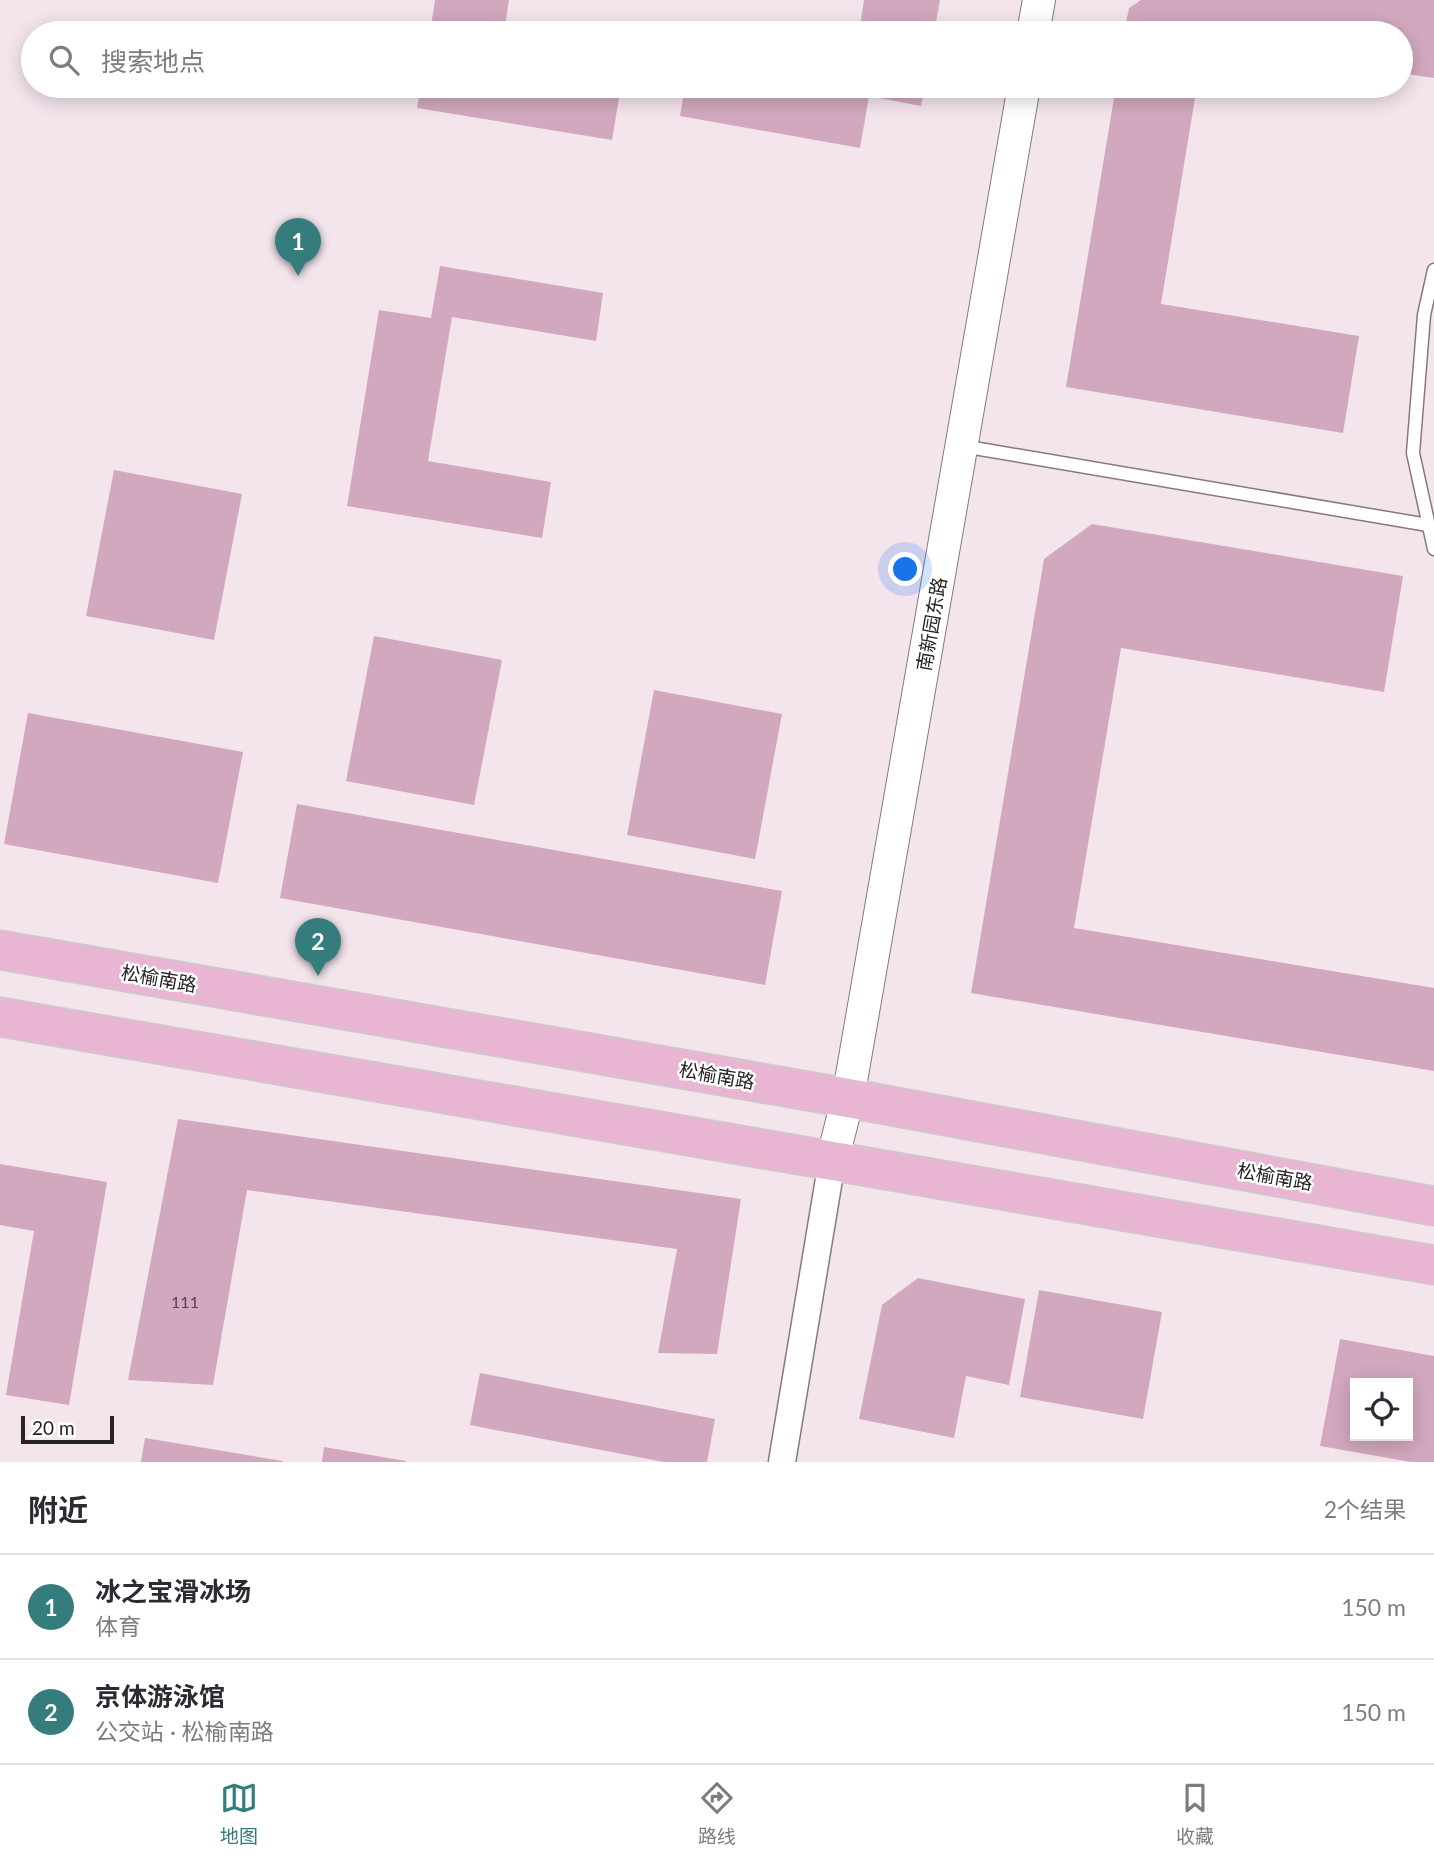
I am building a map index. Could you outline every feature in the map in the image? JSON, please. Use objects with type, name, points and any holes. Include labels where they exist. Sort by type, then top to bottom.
[{"type":"main road","name":"松榆南路","points":[[0,950],[848,1098],[1434,1206]]},
{"type":"main road","points":[[0,1017],[1434,1265]]},
{"type":"street","points":[[1035,21],[1039,0]]},
{"type":"street","name":"南新园东路","points":[[832,1161],[848,1098],[1022,98]]},
{"type":"street","points":[[782,1462],[832,1161]]},
{"type":"lane","points":[[1434,270],[1424,316],[1413,453],[1434,548]]},
{"type":"lane","points":[[962,446],[1428,525]]},
{"type":"building","points":[[435,0],[509,0],[506,21],[432,21]]},
{"type":"building","points":[[864,0],[940,0],[936,21],[861,21]]},
{"type":"building","points":[[1141,0],[1434,0],[1434,78],[1413,75],[1413,21],[1126,21],[1129,8]]},
{"type":"building","points":[[419,98],[619,98],[612,140],[417,108]]},
{"type":"building","points":[[683,98],[869,98],[860,148],[680,116]]},
{"type":"building","points":[[879,98],[923,98],[921,106]]},
{"type":"building","points":[[1114,98],[1195,98],[1161,304],[1359,336],[1343,433],[1066,387]]},
{"type":"building","points":[[440,266],[603,293],[596,341],[452,317],[428,461],[551,482],[542,538],[347,506],[379,310],[431,318]]},
{"type":"building","points":[[114,470],[242,494],[214,640],[86,616]]},
{"type":"building","points":[[1092,524],[1403,576],[1384,692],[1121,648],[1074,928],[1434,988],[1434,1071],[971,993],[1044,559]]},
{"type":"building","points":[[374,636],[502,660],[474,805],[346,781]]},
{"type":"building","points":[[654,690],[782,714],[755,859],[627,835]]},
{"type":"building","points":[[28,713],[243,752],[218,883],[4,844]]},
{"type":"building","points":[[297,804],[782,891],[765,985],[280,898]]},
{"type":"building","points":[[178,1119],[741,1199],[717,1354],[658,1353],[677,1249],[247,1190],[213,1385],[128,1380]]},
{"type":"building","points":[[0,1164],[107,1182],[69,1405],[6,1395],[34,1231],[0,1225]]},
{"type":"building","points":[[918,1278],[1025,1299],[1009,1385],[966,1376],[954,1438],[859,1419],[882,1305]]},
{"type":"building","points":[[1039,1290],[1162,1312],[1143,1419],[1020,1397]]},
{"type":"building","points":[[1340,1339],[1434,1356],[1434,1462],[1411,1462],[1320,1446]]},
{"type":"building","points":[[480,1373],[715,1419],[707,1462],[664,1462],[470,1425]]},
{"type":"building","points":[[145,1438],[283,1461],[283,1462],[141,1462]]},
{"type":"building","points":[[324,1447],[406,1461],[406,1462],[322,1462]]},
{"type":"place","name":"冰之宝滑冰场","points":[[298,276]]},
{"type":"place","name":"京体游泳馆","points":[[318,976]]}]
